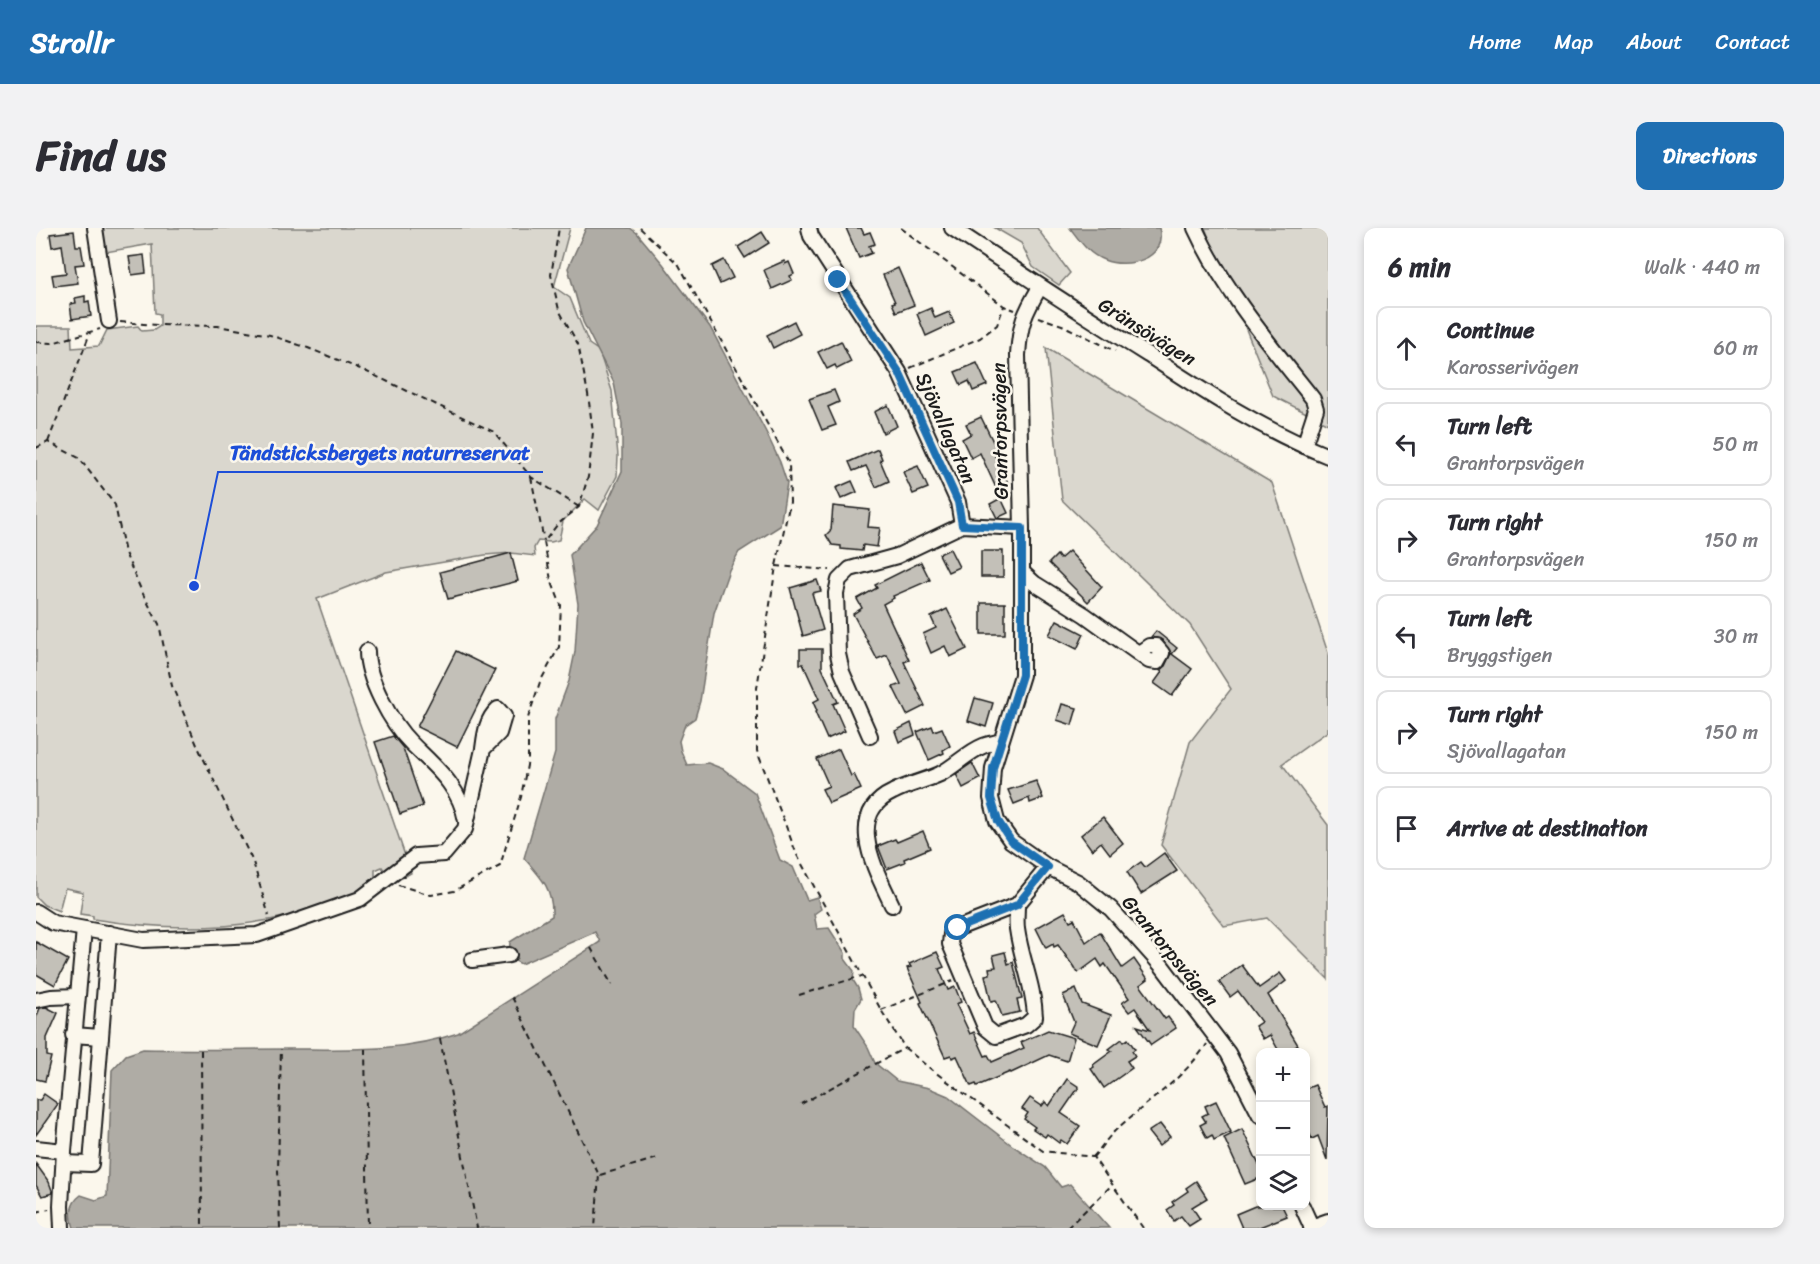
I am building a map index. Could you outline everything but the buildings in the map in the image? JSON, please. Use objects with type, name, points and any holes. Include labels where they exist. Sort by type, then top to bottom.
[{"type":"street","points":[[95,228],[110,321]]},
{"type":"street","name":"Sjövallagatan","points":[[809,228],[810,236],[899,372],[958,502],[962,525]]},
{"type":"street","name":"Gränsövägen","points":[[952,228],[1040,287],[1243,416],[1328,456]]},
{"type":"street","points":[[1195,228],[1207,254],[1268,341],[1313,399],[1316,409],[1304,446]]},
{"type":"street","name":"Grantorpsvägen","points":[[1040,287],[1024,313],[1019,331],[1017,355],[1023,573],[1022,675],[993,768],[991,798],[998,821],[1011,841],[1048,867],[1078,882],[1111,909],[1162,966],[1228,1053],[1256,1106]]},
{"type":"street","points":[[870,736],[842,672],[838,654],[836,593],[838,580],[850,569],[897,556],[962,525],[1022,528]]},
{"type":"street","points":[[1023,573],[1034,583],[1139,653]]},
{"type":"street","points":[[367,651],[367,665],[380,698],[409,741],[449,780],[464,811],[466,823]]},
{"type":"street","points":[[892,905],[868,853],[868,820],[878,801],[891,792],[940,774],[981,747],[1001,741]]},
{"type":"street","points":[[36,912],[53,922],[143,940],[257,935],[360,899],[416,856],[444,854],[465,829],[483,749]]},
{"type":"street","points":[[1017,905],[1017,928],[1035,1002],[1035,1017],[1026,1025],[996,1036],[986,1027],[963,976],[950,944],[951,934],[958,928],[1017,905],[1048,867]]},
{"type":"street","points":[[62,1228],[64,1157],[84,929]]},
{"type":"street","points":[[36,1148],[91,1164],[109,933]]},
{"type":"street","points":[[472,960],[509,955]]},
{"type":"street","points":[[36,1000],[77,996]]},
{"type":"street","points":[[73,1035],[101,1037]]},
{"type":"street","points":[[1303,1210],[1308,1227],[1328,1221]]},
{"type":"path","points":[[544,542],[557,525],[579,507],[588,477],[592,433],[588,394],[578,344],[559,310],[551,275],[559,228]]},
{"type":"path","points":[[640,228],[679,265],[789,463],[790,502],[776,566],[757,688],[757,751],[797,855],[881,1010],[905,1048],[1043,1151],[1093,1157],[1143,1228]]},
{"type":"path","points":[[901,228],[1004,306],[1062,324],[1120,354]]},
{"type":"path","points":[[899,372],[980,338],[997,325],[1004,306]]},
{"type":"path","points":[[36,342],[52,343],[90,333],[99,330],[110,321],[156,325],[218,326],[270,335],[363,370],[494,432],[531,477],[579,507]]},
{"type":"path","points":[[36,448],[48,442],[90,333]]},
{"type":"path","points":[[48,442],[79,458],[115,505],[126,553],[142,592],[159,624],[172,686],[197,745],[253,862],[273,929]]},
{"type":"path","points":[[384,881],[431,896],[454,891],[500,866],[521,797],[528,759],[528,718],[540,682],[559,647],[561,605],[551,580],[531,477]]},
{"type":"path","points":[[776,566],[833,570],[842,577]]},
{"type":"path","points":[[591,948],[612,986]]},
{"type":"path","points":[[799,995],[862,976]]},
{"type":"path","points":[[881,1010],[927,993],[963,976]]},
{"type":"path","points":[[512,997],[599,1175],[595,1228]]},
{"type":"path","points":[[1093,1157],[1116,1130],[1174,1083],[1196,1059],[1213,1034]]},
{"type":"path","points":[[440,1039],[477,1228]]},
{"type":"path","points":[[801,1104],[905,1048]]},
{"type":"path","points":[[201,1050],[202,1228]]},
{"type":"path","points":[[279,1228],[281,1050]]},
{"type":"path","points":[[365,1050],[368,1228]]},
{"type":"path","points":[[599,1175],[658,1158]]},
{"type":"path","points":[[1067,1228],[1113,1185]]},
{"type":"shaded area","points":[[101,228],[570,228],[554,287],[570,298],[589,344],[599,351],[612,391],[618,456],[617,476],[599,510],[585,499],[563,521],[559,540],[538,541],[534,548],[535,556],[511,553],[485,555],[386,572],[317,599],[411,873],[402,878],[394,873],[387,874],[382,867],[375,870],[375,883],[338,901],[278,918],[217,926],[154,926],[93,919],[93,916],[80,914],[83,892],[65,888],[59,911],[44,905],[36,897],[36,326],[71,326],[72,348],[99,346],[107,330],[138,326],[142,331],[154,330],[160,326],[160,314],[155,313],[152,244],[106,252]]},
{"type":"shaded area","points":[[586,228],[630,228],[663,264],[710,327],[766,432],[787,483],[780,526],[739,552],[729,570],[714,613],[700,701],[695,718],[685,725],[679,741],[687,765],[708,763],[723,769],[755,793],[780,860],[793,867],[807,900],[817,897],[821,909],[814,914],[817,929],[829,928],[854,971],[853,980],[861,999],[855,1009],[854,1026],[868,1047],[875,1063],[897,1081],[929,1088],[948,1096],[1013,1146],[1045,1167],[1061,1187],[1070,1184],[1109,1228],[74,1228],[72,1210],[77,1198],[81,1195],[96,1200],[107,1196],[112,1070],[126,1055],[143,1049],[333,1049],[417,1044],[458,1033],[600,942],[595,932],[521,964],[509,955],[510,942],[552,916],[551,898],[545,884],[524,858],[555,753],[555,719],[569,681],[575,652],[578,604],[570,555],[597,525],[622,471],[622,424],[614,383],[583,322],[568,268]]},
{"type":"shaded area","points":[[995,228],[1037,228],[1070,273],[1059,285],[1033,267],[1021,243]]},
{"type":"shaded area","points":[[1070,228],[1159,228],[1160,239],[1151,255],[1133,262],[1113,263],[1093,254]]},
{"type":"shaded area","points":[[1205,228],[1328,228],[1328,424],[1273,396]]},
{"type":"shaded area","points":[[1046,348],[1272,483],[1328,653],[1328,731],[1282,764],[1328,825],[1328,979],[1267,918],[1224,926],[1161,845],[1190,742],[1231,689],[1190,625],[1062,500]]},
{"type":"place","name":"Tändsticksbergets naturreservat","points":[[194,586]]},
{"type":"route","points":[[838,280],[899,372],[958,502],[962,525],[1022,528],[1022,675],[993,768],[991,798],[998,821],[1011,841],[1048,867],[1017,905],[958,928]]}]
